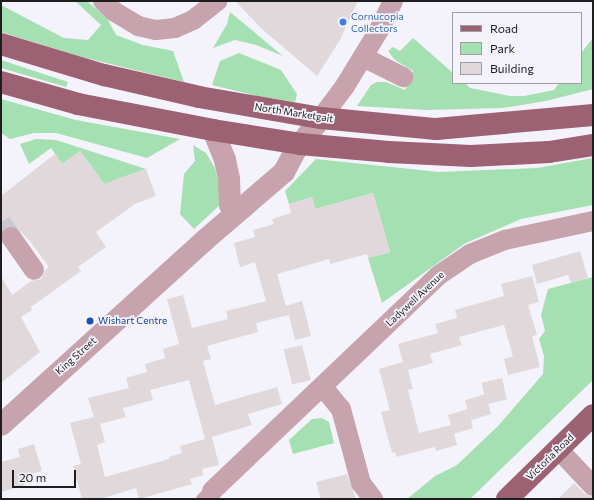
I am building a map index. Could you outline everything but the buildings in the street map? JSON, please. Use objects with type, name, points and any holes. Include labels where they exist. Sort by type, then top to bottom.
[{"type":"main road","name":"North Marketgait","points":[[1,44],[104,75],[184,94],[321,118],[436,129],[593,115]]},
{"type":"main road","points":[[1,82],[78,104],[297,148],[471,156],[549,152],[593,145]]},
{"type":"main road","name":"Victoria Road","points":[[507,499],[593,415]]},
{"type":"street","points":[[103,1],[115,12],[138,26],[156,30],[175,28],[193,20],[217,1]]},
{"type":"street","name":"King Street","points":[[1,425],[205,240],[284,172],[297,148],[345,86],[379,30],[392,1]]},
{"type":"street","points":[[363,57],[403,77]]},
{"type":"street","points":[[213,130],[225,160],[229,179],[230,205]]},
{"type":"street","name":"King Street","points":[[205,240],[230,205],[274,163],[297,148]]},
{"type":"street","name":"Ladywell Avenue","points":[[207,495],[439,275],[470,254],[505,240],[593,221]]},
{"type":"street","points":[[11,237],[34,270]]},
{"type":"street","points":[[323,386],[341,409],[361,482],[373,499]]},
{"type":"street","points":[[558,449],[593,486]]},
{"type":"green space","points":[[75,1],[87,1],[107,18],[116,35],[143,45],[173,51],[184,82],[82,57],[1,32],[1,5],[64,38],[88,40],[101,25]]},
{"type":"green space","points":[[230,12],[283,56],[256,45],[235,40],[213,48],[227,24]]},
{"type":"green space","points":[[413,38],[452,72],[452,84],[466,84],[470,88],[510,96],[524,96],[554,90],[558,84],[582,84],[582,52],[593,38],[593,89],[546,101],[503,108],[427,110],[357,106],[371,85],[377,82],[386,82],[405,90],[413,71],[395,60],[388,51],[393,47],[400,51]]},
{"type":"green space","points":[[239,53],[281,70],[297,94],[295,102],[257,96],[212,85],[220,61]]},
{"type":"green space","points":[[1,60],[68,82],[66,87],[1,68]]},
{"type":"green space","points":[[1,99],[76,120],[180,139],[147,158],[56,133],[34,133],[10,139],[1,133]]},
{"type":"green space","points":[[36,139],[56,140],[146,169],[112,181],[115,187],[108,189],[80,151],[62,164],[51,148],[29,164],[20,144]]},
{"type":"green space","points":[[193,145],[206,153],[215,168],[223,202],[194,229],[180,214],[184,174],[195,161]]},
{"type":"green space","points":[[593,158],[593,205],[521,219],[464,244],[382,303],[368,258],[390,252],[373,193],[315,209],[312,197],[289,204],[285,191],[316,159],[439,172],[537,168]]},
{"type":"green space","points":[[593,277],[593,380],[470,499],[407,499],[435,476],[457,465],[498,426],[543,374],[544,356],[539,339],[545,331],[541,315],[548,289]]},
{"type":"green space","points":[[322,418],[329,422],[334,443],[293,454],[289,440],[312,419]]},
{"type":"tunnel","points":[[1,222],[11,237]]},
{"type":"place","name":"Cornucopia Collectors","points":[[343,22]]},
{"type":"place","name":"Wishart Centre","points":[[90,321]]}]
